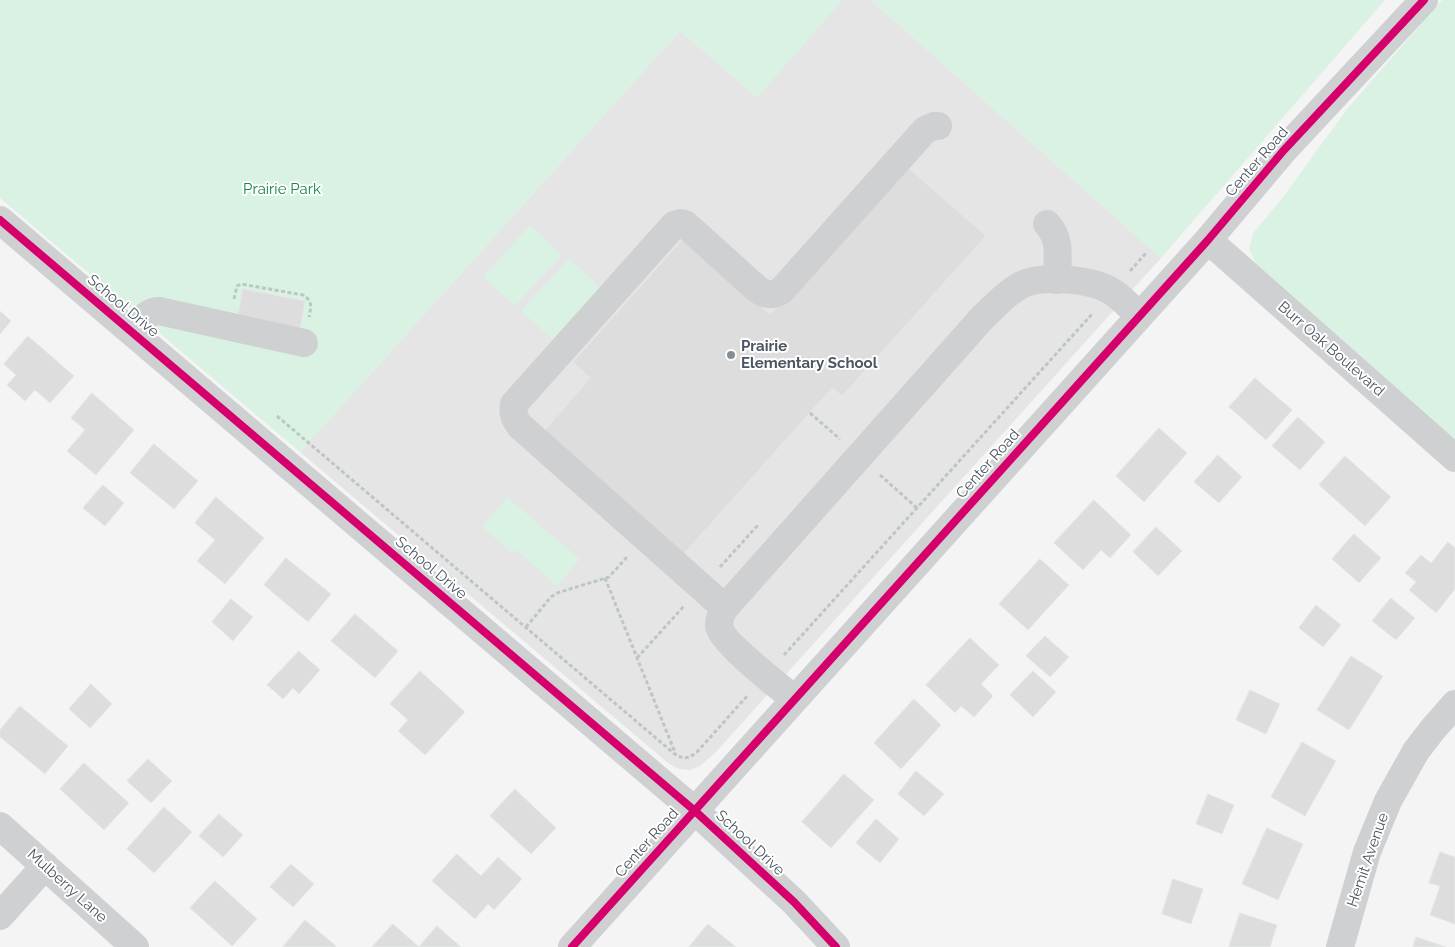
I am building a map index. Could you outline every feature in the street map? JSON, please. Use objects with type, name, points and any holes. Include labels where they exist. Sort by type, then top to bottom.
[{"type":"street","name":"Center Road","points":[[572,947],[1208,240],[1284,150],[1424,0]]},
{"type":"street","points":[[725,608],[520,426],[514,418],[514,404],[674,225],[680,222],[685,224],[757,289],[764,294],[772,295],[781,291],[925,130],[938,126]]},
{"type":"street","name":"School Drive","points":[[0,220],[695,811],[794,902],[836,947]]},
{"type":"street","points":[[1047,224],[1055,232],[1058,242],[1057,280]]},
{"type":"street","name":"Burr Oak Boulevard","points":[[1208,240],[1455,458]]},
{"type":"street","points":[[794,699],[734,647],[719,627],[720,619],[722,611],[832,486],[997,303],[1010,291],[1023,284],[1041,280],[1088,282],[1113,292],[1139,316]]},
{"type":"street","points":[[133,332],[146,315],[152,311],[159,311],[304,343]]},
{"type":"street","name":"Hemit Avenue","points":[[1340,947],[1367,852],[1388,801],[1416,751],[1432,729],[1455,704]]},
{"type":"street","name":"Mulberry Lane","points":[[0,826],[135,947]]},
{"type":"street","points":[[0,916],[45,866]]},
{"type":"path","points":[[228,326],[237,286],[241,284],[304,296],[311,303],[304,343]]},
{"type":"path","points":[[526,627],[551,597],[557,593],[609,577],[645,536]]},
{"type":"path","points":[[605,578],[677,756]]},
{"type":"shaded area","name":"Prairie Elementary School","points":[[842,0],[871,0],[1161,258],[715,753],[700,766],[690,770],[679,769],[668,763],[300,452],[680,31],[757,97]]},
{"type":"green space","name":"Prairie Park","points":[[0,0],[842,0],[757,98],[680,31],[300,452],[0,198]]},
{"type":"green space","points":[[871,0],[1385,0],[1161,258]]},
{"type":"green space","points":[[1442,0],[1455,0],[1455,439],[1256,264],[1249,249],[1253,233],[1281,200],[1347,109]]},
{"type":"green space","points":[[530,225],[562,255],[515,306],[483,277]]},
{"type":"green space","points":[[569,258],[605,292],[558,344],[521,311]]},
{"type":"green space","points":[[507,497],[580,559],[557,586],[516,550],[512,553],[482,527]]},
{"type":"building","points":[[905,165],[986,236],[842,396],[832,388],[679,559],[541,435],[590,378],[573,362],[684,238],[770,314]]},
{"type":"building","points":[[243,289],[305,301],[299,335],[237,323]]},
{"type":"building","points":[[0,311],[11,321],[0,334]]},
{"type":"building","points":[[28,336],[74,376],[50,403],[35,390],[25,401],[7,385],[16,375],[4,364]]},
{"type":"building","points":[[1255,378],[1292,410],[1266,440],[1229,407]]},
{"type":"building","points":[[92,393],[134,430],[96,475],[67,451],[85,430],[71,418]]},
{"type":"building","points":[[1298,417],[1325,442],[1300,470],[1272,446]]},
{"type":"building","points":[[1159,428],[1187,453],[1144,502],[1116,476]]},
{"type":"building","points":[[154,444],[198,481],[174,509],[130,473]]},
{"type":"building","points":[[1218,455],[1242,477],[1219,503],[1194,482]]},
{"type":"building","points":[[1345,456],[1391,497],[1365,526],[1319,485]]},
{"type":"building","points":[[103,485],[124,503],[105,526],[83,508]]},
{"type":"building","points":[[216,497],[264,538],[225,584],[197,561],[215,540],[195,523]]},
{"type":"building","points":[[1094,500],[1131,535],[1110,558],[1101,550],[1083,570],[1054,543]]},
{"type":"building","points":[[1156,527],[1182,551],[1158,576],[1133,552]]},
{"type":"building","points":[[1354,534],[1381,558],[1359,583],[1332,559]]},
{"type":"building","points":[[1448,542],[1455,548],[1455,589],[1436,613],[1409,590],[1416,582],[1405,573],[1421,555],[1431,563]]},
{"type":"building","points":[[286,558],[331,594],[308,622],[264,585]]},
{"type":"building","points":[[1040,559],[1069,585],[1028,630],[999,604]]},
{"type":"building","points":[[1391,598],[1415,618],[1396,640],[1372,621]]},
{"type":"building","points":[[231,599],[253,617],[233,641],[212,622]]},
{"type":"building","points":[[1316,605],[1341,625],[1323,647],[1299,628]]},
{"type":"building","points":[[355,614],[398,651],[375,678],[331,641]]},
{"type":"building","points":[[1045,636],[1069,657],[1050,677],[1026,656]]},
{"type":"building","points":[[970,638],[999,665],[981,684],[993,696],[974,717],[961,706],[955,713],[926,685]]},
{"type":"building","points":[[299,651],[320,670],[299,694],[293,688],[283,699],[267,685]]},
{"type":"building","points":[[1351,656],[1383,676],[1349,730],[1317,710]]},
{"type":"building","points":[[420,671],[465,712],[425,755],[398,731],[408,720],[390,704]]},
{"type":"building","points":[[1033,671],[1056,692],[1033,717],[1010,695]]},
{"type":"building","points":[[91,684],[112,704],[90,728],[69,709]]},
{"type":"building","points":[[1250,690],[1280,704],[1266,734],[1236,720]]},
{"type":"building","points":[[914,699],[941,725],[901,769],[874,743]]},
{"type":"building","points":[[20,706],[68,746],[45,774],[0,737],[0,730]]},
{"type":"building","points":[[1302,742],[1336,761],[1305,816],[1271,797]]},
{"type":"building","points":[[148,759],[172,781],[151,803],[127,781]]},
{"type":"building","points":[[84,763],[129,803],[104,830],[60,789]]},
{"type":"building","points":[[916,771],[944,794],[924,816],[898,794]]},
{"type":"building","points":[[844,774],[874,800],[831,848],[802,822]]},
{"type":"building","points":[[515,789],[556,828],[531,854],[490,816]]},
{"type":"building","points":[[1208,794],[1234,805],[1222,834],[1196,824]]},
{"type":"building","points":[[164,807],[192,832],[154,873],[127,849]]},
{"type":"building","points":[[219,814],[243,835],[223,857],[199,836]]},
{"type":"building","points":[[876,819],[899,839],[880,863],[856,843]]},
{"type":"building","points":[[1267,828],[1303,844],[1278,900],[1242,884]]},
{"type":"building","points":[[1440,852],[1455,857],[1455,924],[1430,915],[1440,886],[1429,883]]},
{"type":"building","points":[[457,854],[481,876],[498,857],[522,879],[494,910],[488,904],[475,919],[432,881]]},
{"type":"building","points":[[291,864],[314,884],[293,907],[270,887]]},
{"type":"building","points":[[1173,879],[1203,889],[1191,924],[1162,914]]},
{"type":"building","points":[[215,881],[257,919],[232,946],[190,908]]},
{"type":"building","points":[[1240,913],[1277,925],[1270,947],[1229,947]]},
{"type":"building","points":[[305,920],[336,946],[283,947]]},
{"type":"building","points":[[393,924],[419,947],[372,947]]},
{"type":"building","points":[[708,924],[736,947],[689,947]]},
{"type":"building","points":[[437,926],[461,947],[419,947]]},
{"type":"building","points":[[1416,937],[1446,947],[1413,947]]},
{"type":"cycle path","points":[[572,947],[1208,240],[1284,150],[1424,0]]},
{"type":"cycle path","points":[[0,220],[695,811],[794,902],[836,947]]},
{"type":"place","name":"Prairie Elementary School","points":[[731,355]]}]
